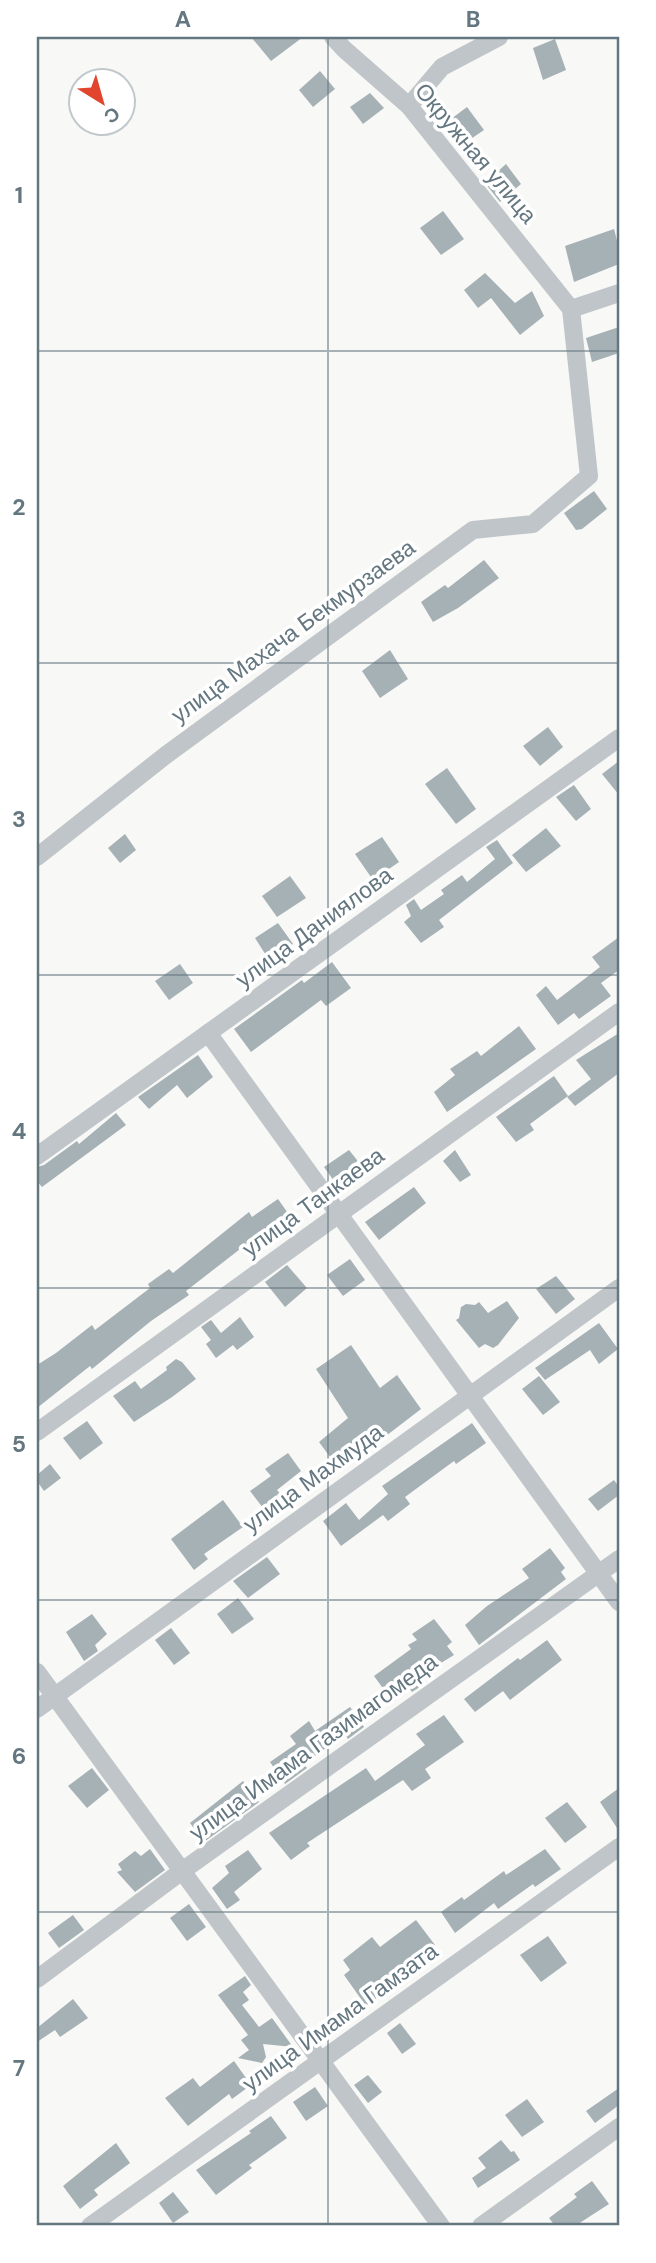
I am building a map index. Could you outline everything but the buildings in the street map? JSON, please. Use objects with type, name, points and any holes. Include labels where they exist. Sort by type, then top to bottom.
[{"type":"street","name":"Окружная улица","points":[[333,37],[410,106],[571,309]]},
{"type":"street","points":[[410,106],[442,67],[499,37]]},
{"type":"street","points":[[571,309],[619,293]]},
{"type":"street","name":"улица Махача Бекмурзаева","points":[[37,857],[166,755],[473,530],[533,524],[589,476],[571,309]]},
{"type":"street","name":"улица Даниялова","points":[[37,1156],[619,738]]},
{"type":"street","name":"улица Танкаева","points":[[37,1432],[619,1012]]},
{"type":"street","points":[[208,1033],[619,1602]]},
{"type":"street","name":"улица Махмуда","points":[[37,1709],[619,1288]]},
{"type":"street","name":"улица Имама Газимагомеда","points":[[37,1979],[182,1871],[619,1559]]},
{"type":"street","points":[[37,1672],[441,2226]]},
{"type":"street","name":"улица Имама Гамзата","points":[[90,2226],[619,1847]]},
{"type":"street","points":[[481,2226],[619,2127]]}]
